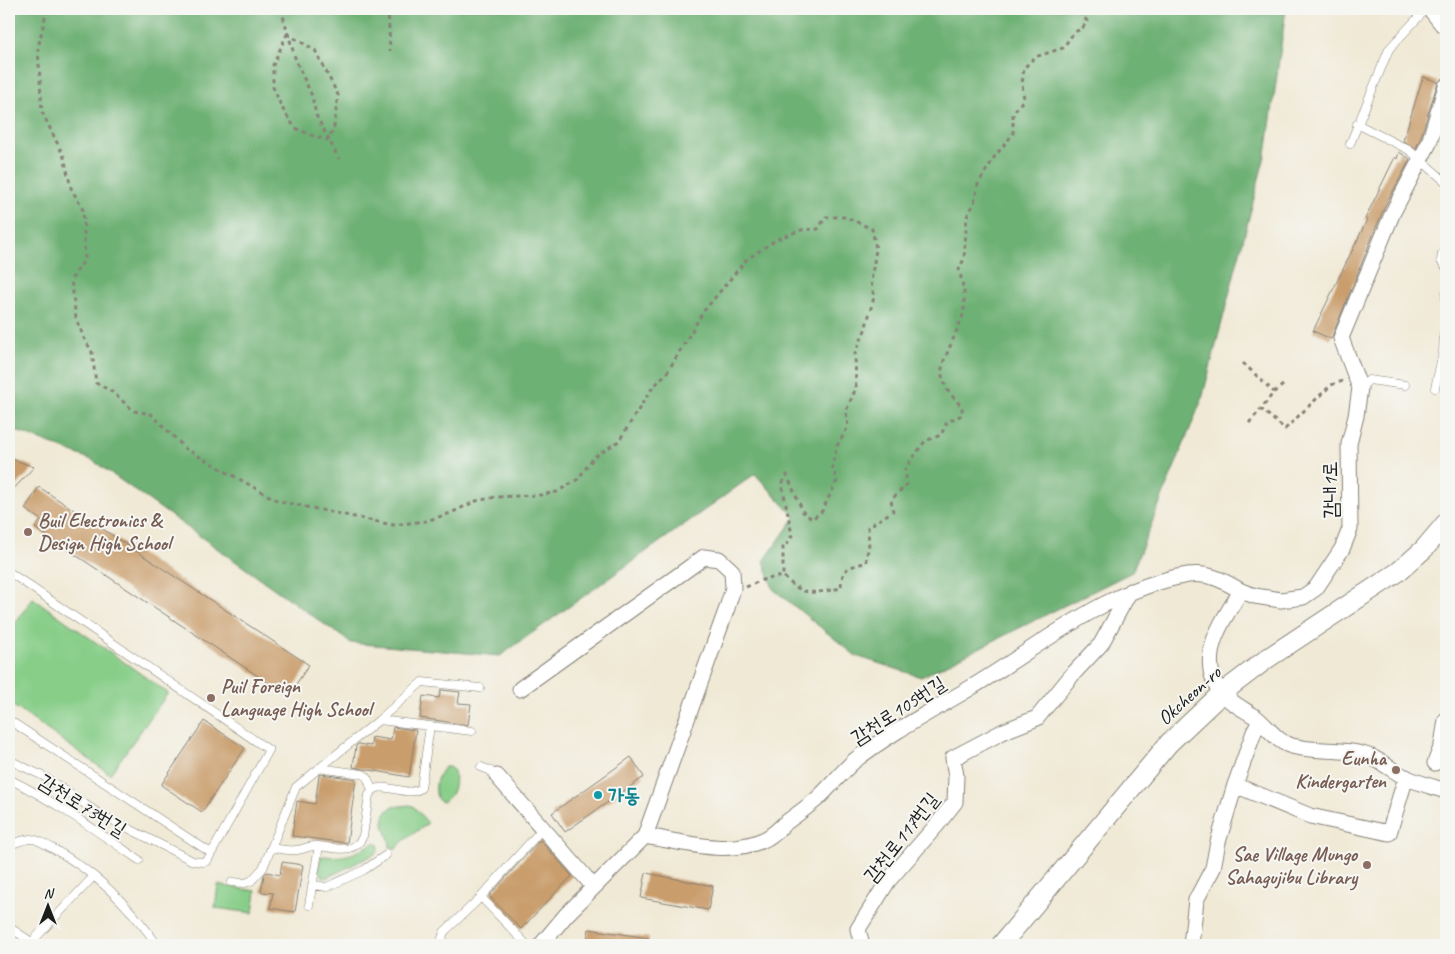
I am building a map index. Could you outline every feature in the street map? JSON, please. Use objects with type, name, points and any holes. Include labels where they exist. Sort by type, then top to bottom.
[{"type":"street","points":[[1430,9],[1442,24],[1446,26]]},
{"type":"street","name":"감내1로","points":[[1241,591],[1255,596],[1281,600],[1303,597],[1316,588],[1342,549],[1350,529],[1349,444],[1356,416],[1358,382],[1341,338],[1393,212],[1429,143],[1446,86]]},
{"type":"street","name":"Okcheon-ro","points":[[1001,945],[1169,743],[1222,692],[1268,658],[1398,572],[1424,549],[1446,523]]},
{"type":"street","points":[[520,689],[704,557],[719,559],[732,571],[733,588],[645,836],[566,915],[541,945]]},
{"type":"street","name":"감천로105번길","points":[[645,836],[723,848],[743,846],[765,840],[817,798],[854,762],[908,723],[973,686],[1095,609],[1130,592],[1158,582],[1189,575],[1222,579],[1241,591]]},
{"type":"street","points":[[1241,591],[1219,625],[1212,646],[1210,669],[1216,686],[1222,692],[1260,721],[1283,744],[1371,757],[1406,777],[1446,791]]},
{"type":"street","name":"감천로117번길","points":[[862,945],[858,929],[888,881],[955,802],[956,776],[954,758],[1004,731],[1037,718],[1101,644],[1130,592]]},
{"type":"street","points":[[1435,764],[1442,745],[1446,720]]},
{"type":"street","points":[[1191,945],[1196,900],[1213,868],[1218,842],[1235,785],[1254,732],[1260,721]]},
{"type":"street","points":[[497,776],[594,887]]},
{"type":"street","points":[[1235,785],[1310,816],[1389,833],[1406,777]]},
{"type":"lane","points":[[1350,144],[1389,49],[1426,9]]},
{"type":"lane","points":[[1358,124],[1409,150],[1446,182]]},
{"type":"lane","points":[[1442,254],[1441,261],[1446,267]]},
{"type":"lane","points":[[1446,293],[1446,300]]},
{"type":"lane","points":[[1435,388],[1446,329]]},
{"type":"lane","points":[[1358,382],[1369,380],[1405,385]]},
{"type":"lane","points":[[9,572],[269,749],[205,862],[193,861],[98,812],[45,777],[9,760]]},
{"type":"lane","points":[[232,882],[245,883],[255,878],[263,868],[293,790],[379,720],[422,682],[480,688]]},
{"type":"lane","points":[[9,720],[211,853]]},
{"type":"lane","points":[[379,720],[472,731]]},
{"type":"lane","points":[[272,848],[294,851],[312,846],[347,849],[357,845],[363,836],[369,795],[372,790],[379,787],[414,792],[421,788],[430,726]]},
{"type":"lane","points":[[481,767],[490,770],[497,776]]},
{"type":"lane","points":[[318,768],[362,774],[367,777],[372,790]]},
{"type":"lane","name":"감천로73번길","points":[[9,779],[79,820],[139,860]]},
{"type":"lane","points":[[446,945],[442,935],[481,897],[543,828]]},
{"type":"lane","points":[[9,845],[26,839],[34,839],[70,858],[121,900],[160,945]]},
{"type":"lane","points":[[309,906],[319,846]]},
{"type":"lane","points":[[312,885],[327,887],[364,870],[386,855]]},
{"type":"lane","points":[[9,927],[32,944],[93,877]]},
{"type":"lane","points":[[481,897],[527,945]]},
{"type":"path","points":[[47,9],[38,48],[42,112],[64,157],[71,188],[83,210],[85,259],[71,280],[76,318],[92,352],[96,383],[111,391],[134,411],[151,414],[186,449],[278,501],[394,525],[426,521],[451,513],[476,501],[557,492],[578,478],[594,457],[619,441],[650,391],[668,371],[703,312],[746,260],[777,239],[801,230],[818,229],[826,217],[846,217],[872,229],[876,249],[871,282],[874,297],[865,330],[855,354],[856,388],[846,411],[848,427],[836,446],[832,465],[837,481],[822,511],[812,519],[803,512],[787,475],[782,484],[792,535],[788,543],[783,546],[783,576],[794,588],[810,594],[841,588],[842,576],[848,568],[867,562],[866,556],[869,548],[868,527],[894,511],[891,500],[907,484],[905,469],[925,441],[941,435],[947,422],[962,415],[962,407],[947,390],[941,373],[943,363],[964,313],[964,291],[959,269],[964,258],[967,216],[974,204],[978,184],[995,156],[1013,134],[1013,113],[1024,99],[1022,84],[1024,68],[1036,57],[1063,48],[1074,32],[1082,29],[1087,21],[1077,9]]},
{"type":"path","points":[[281,9],[296,60],[312,96],[316,115],[340,159]]},
{"type":"path","points":[[388,9],[390,51]]},
{"type":"path","points":[[288,34],[274,65],[273,87],[282,108],[296,128],[312,136],[328,140]]},
{"type":"path","points":[[288,34],[315,50],[338,95],[334,127],[328,140]]},
{"type":"path","points":[[1243,363],[1274,392]]},
{"type":"path","points":[[1261,409],[1285,429],[1331,385],[1358,382]]},
{"type":"path","points":[[1248,423],[1274,392],[1283,385]]},
{"type":"path","points":[[731,593],[762,580],[783,576]]},
{"type":"green space","points":[[9,9],[1286,9],[1267,148],[1202,399],[1132,572],[921,677],[856,656],[773,589],[764,561],[795,517],[755,474],[500,656],[351,643],[92,460],[9,428]]},
{"type":"green space","points":[[33,598],[168,693],[110,774],[9,703],[9,631]]},
{"type":"green space","points":[[445,767],[449,767],[454,771],[455,780],[452,793],[443,802],[438,800],[436,796],[436,787],[439,774]]},
{"type":"green space","points":[[413,806],[428,823],[402,842],[396,849],[390,847],[389,838],[384,827],[385,813],[392,807]]},
{"type":"green space","points":[[376,842],[379,850],[375,854],[328,877],[324,878],[318,870],[321,856],[350,854]]},
{"type":"green space","points":[[218,885],[256,891],[253,913],[215,908]]},
{"type":"building","points":[[1423,77],[1438,82],[1416,148],[1403,141]]},
{"type":"building","points":[[1399,152],[1410,159],[1384,208],[1331,339],[1313,331],[1367,220],[1365,219]]},
{"type":"building","points":[[9,458],[34,467],[9,494]]},
{"type":"building","points":[[39,487],[309,665],[288,696],[35,528],[41,520],[25,509]]},
{"type":"building","points":[[441,690],[460,692],[458,703],[471,704],[468,725],[420,718],[423,696],[439,698]]},
{"type":"building","points":[[204,721],[245,748],[202,812],[161,785]]},
{"type":"building","points":[[393,727],[416,730],[409,777],[353,767],[356,746],[358,744],[371,746],[372,737],[391,740]]},
{"type":"building","name":"가동","points":[[631,757],[644,777],[565,832],[552,813]]},
{"type":"building","points":[[321,774],[356,779],[347,843],[292,836],[297,801],[315,804],[319,776]]},
{"type":"building","points":[[540,840],[572,876],[521,929],[489,896]]},
{"type":"building","points":[[282,862],[303,865],[295,912],[270,908],[273,893],[261,892],[264,875],[267,872],[280,875]]},
{"type":"building","points":[[646,873],[713,886],[708,910],[641,898]]},
{"type":"building","points":[[589,929],[649,938],[648,945],[586,945]]},
{"type":"place","name":"Buil Electronics & Design High School","points":[[28,532]]},
{"type":"place","name":"Puil Foreign Language High School","points":[[211,698]]},
{"type":"place","name":"Eunha Kindergarten","points":[[1396,770]]},
{"type":"place","name":"가동","points":[[598,795]]},
{"type":"place","name":"Sae Village Mungo Sahagujibu Library","points":[[1367,865]]}]
